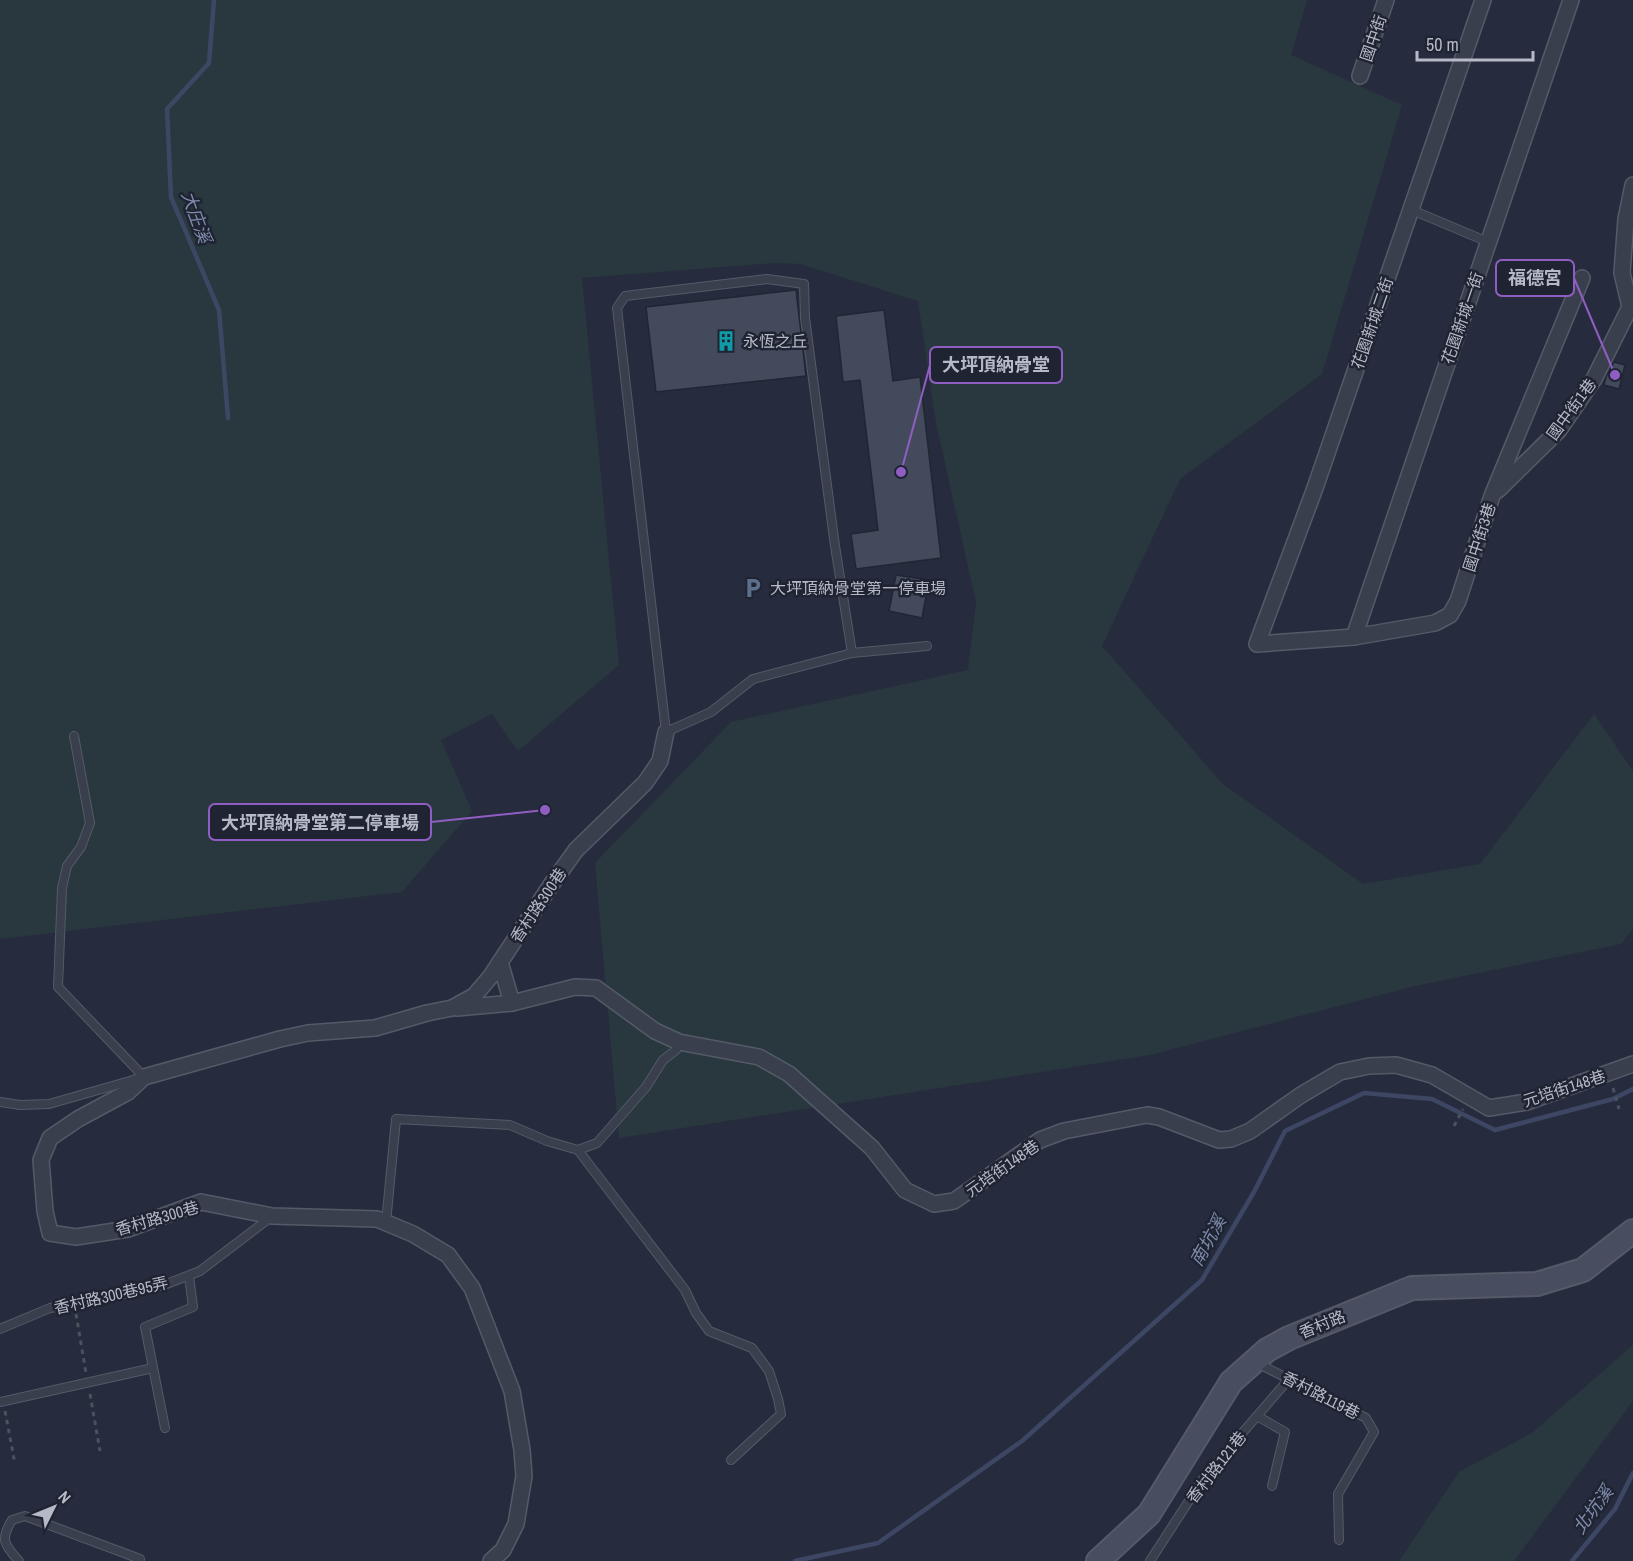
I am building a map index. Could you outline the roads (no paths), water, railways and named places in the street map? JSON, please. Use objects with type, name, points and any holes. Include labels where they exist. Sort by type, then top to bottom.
[{"type":"street","name":"國中街","points":[[1360,76],[1386,0]]},
{"type":"street","name":"花園新城二街","points":[[1257,644],[1315,488],[1483,0]]},
{"type":"street","name":"花園新城一街","points":[[1354,637],[1571,0]]},
{"type":"street","points":[[1632,306],[1622,273],[1633,185]]},
{"type":"street","name":"國中街3巷","points":[[1257,644],[1354,637],[1435,623],[1450,615],[1458,601],[1492,496],[1582,278]]},
{"type":"street","name":"國中街1巷","points":[[1492,496],[1559,430],[1594,379],[1632,306]]},
{"type":"street","name":"香村路300巷","points":[[491,1561],[503,1550],[516,1524],[524,1476],[522,1450],[512,1391],[472,1288],[448,1255],[413,1234],[377,1219],[272,1216],[201,1202],[128,1229],[76,1237],[50,1233],[45,1211],[41,1160],[50,1138],[78,1119],[128,1092],[144,1077],[308,1033],[375,1028],[427,1012],[452,1008],[474,996],[492,975],[576,850],[645,783],[660,761],[666,732]]},
{"type":"street","points":[[500,962],[512,1003]]},
{"type":"street","name":"元培街148巷","points":[[452,1008],[512,1003],[575,987],[596,988],[655,1031],[679,1042],[759,1057],[789,1074],[872,1148],[905,1190],[934,1204],[954,1201],[1040,1140],[1064,1131],[1148,1115],[1219,1140],[1231,1139],[1250,1131],[1301,1095],[1340,1072],[1369,1066],[1396,1065],[1432,1076],[1489,1108],[1527,1102],[1633,1064]]},
{"type":"street","name":"香村路","points":[[1098,1561],[1149,1514],[1232,1382],[1267,1350],[1289,1338],[1412,1288],[1537,1284],[1583,1270],[1633,1232]]},
{"type":"lane","points":[[1412,210],[1488,242]]},
{"type":"lane","points":[[852,653],[820,435],[805,318],[804,284],[767,279],[625,296],[617,308],[666,732],[711,711],[753,679],[852,653],[927,646]]},
{"type":"lane","points":[[0,1102],[20,1105],[50,1104],[144,1077],[58,987],[62,888],[68,866],[81,847],[90,823],[74,736]]},
{"type":"lane","points":[[578,1150],[597,1143],[646,1087],[663,1060],[676,1050],[679,1042]]},
{"type":"lane","points":[[386,1223],[396,1119],[510,1125],[547,1141],[578,1150],[686,1290],[696,1313],[709,1331],[752,1348],[769,1371],[781,1414],[731,1460]]},
{"type":"lane","name":"香村路300巷95弄","points":[[0,1329],[50,1308],[112,1297],[164,1285],[189,1276],[201,1271],[272,1216]]},
{"type":"lane","name":"香村路300巷95弄","points":[[165,1428],[145,1327],[193,1307],[189,1276]]},
{"type":"lane","name":"香村路119巷","points":[[1253,1361],[1366,1418],[1374,1432],[1338,1494],[1340,1540]]},
{"type":"lane","points":[[2,1402],[153,1368]]},
{"type":"lane","name":"香村路121巷","points":[[1150,1561],[1205,1476],[1289,1379]]},
{"type":"lane","points":[[1257,1416],[1285,1432],[1272,1486]]},
{"type":"lane","points":[[19,1561],[6,1548],[5,1532],[12,1520],[25,1516],[140,1559]]},
{"type":"waterway","name":"大庄溪","points":[[214,0],[209,63],[167,109],[171,197],[219,310],[228,418]]},
{"type":"waterway","name":"南坑溪","points":[[795,1561],[878,1543],[1022,1441],[1202,1280],[1254,1192],[1285,1131],[1364,1093],[1432,1099],[1495,1130],[1613,1099],[1633,1089]]},
{"type":"waterway","name":"北坑溪","points":[[1572,1561],[1615,1509],[1633,1473]]},
{"type":"place","name":"永恆之丘","points":[[726,341]]},
{"type":"place","name":"福德宮","points":[[1615,375]]},
{"type":"place","name":"大坪頂納骨堂","points":[[901,472]]},
{"type":"place","name":"大坪頂納骨堂第一停車場","points":[[753,588]]},
{"type":"place","name":"大坪頂納骨堂第二停車場","points":[[545,810]]}]
